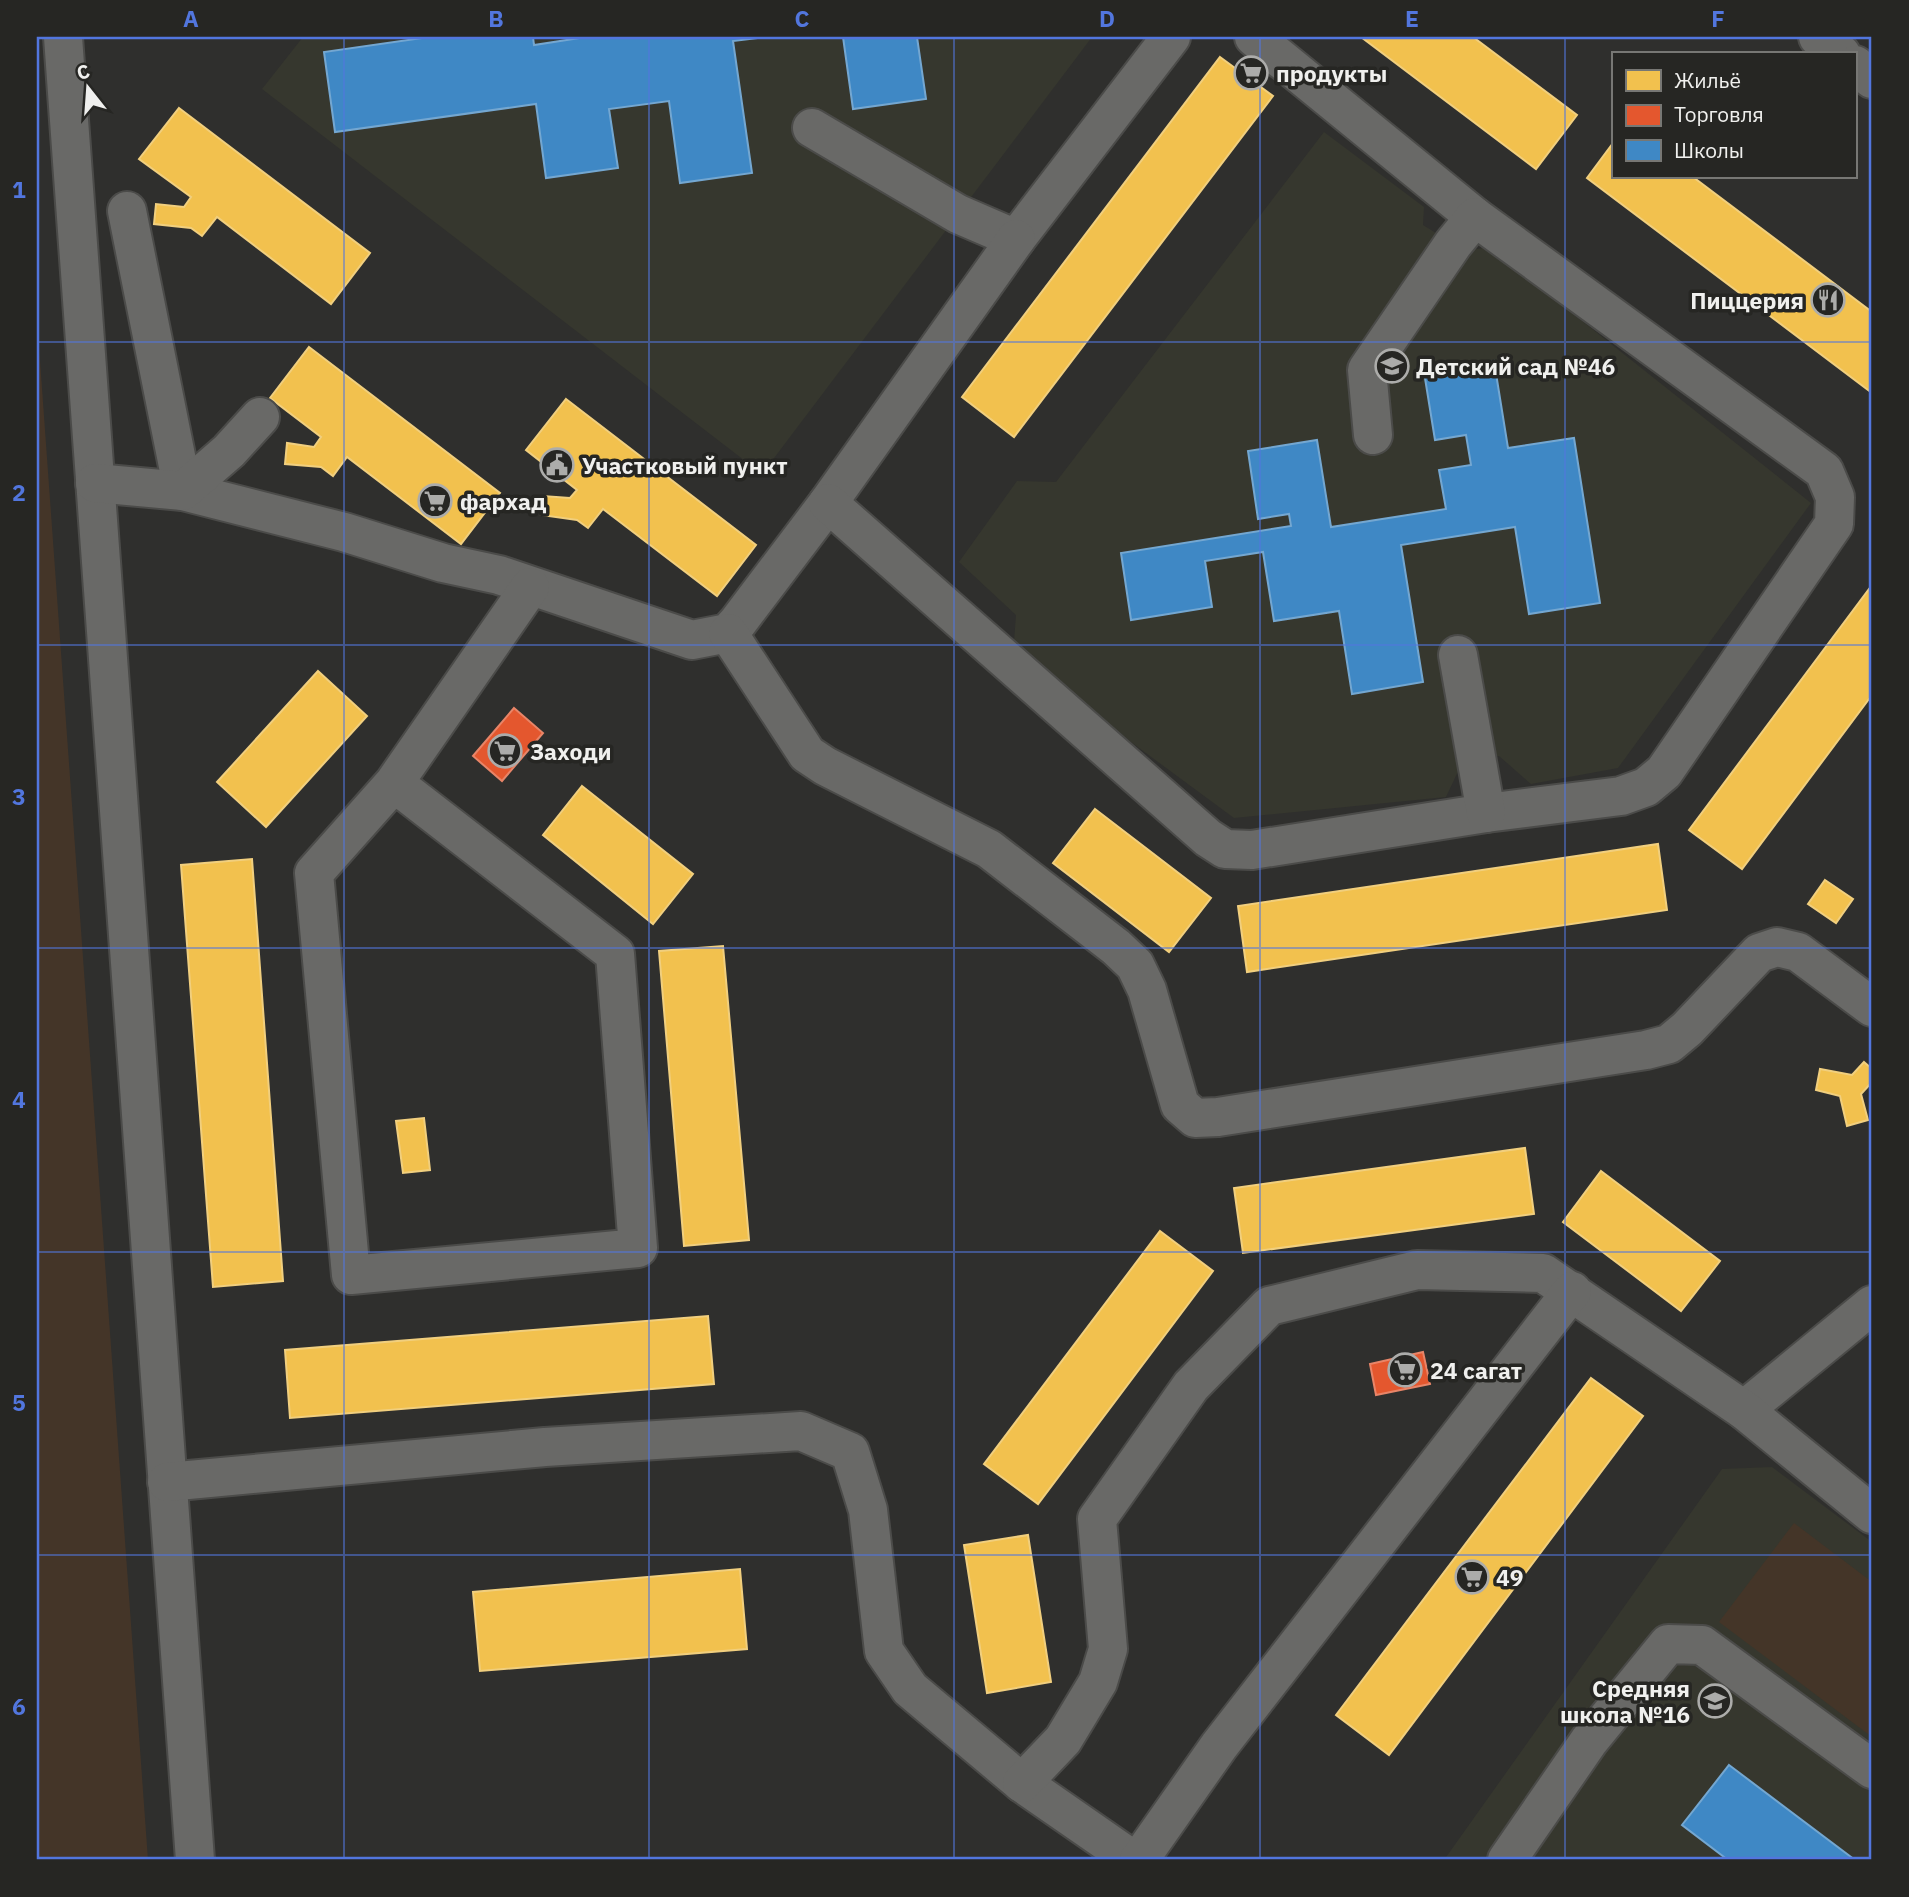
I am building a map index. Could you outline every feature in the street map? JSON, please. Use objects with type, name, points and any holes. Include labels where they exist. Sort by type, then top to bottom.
[{"type":"street","points":[[63,37],[195,1860]]},
{"type":"street","points":[[94,483],[183,491],[344,532],[443,563],[499,575],[692,640],[728,633],[828,503],[1016,239],[1171,37]]},
{"type":"street","points":[[828,503],[1198,829],[1225,849],[1252,849],[1486,813],[1620,796],[1647,787],[1664,772],[1834,524],[1835,498],[1824,471],[1475,217],[1254,37]]},
{"type":"street","points":[[1818,37],[1838,52]]},
{"type":"street","points":[[1856,66],[1872,79]]},
{"type":"street","points":[[812,128],[958,214],[1016,239]]},
{"type":"street","points":[[127,211],[183,491]]},
{"type":"street","points":[[1373,435],[1367,370],[1453,244],[1475,217]]},
{"type":"street","points":[[183,491],[229,451],[260,416]]},
{"type":"street","points":[[394,783],[615,954],[638,1248],[351,1275],[314,873],[394,783],[530,586]]},
{"type":"street","points":[[728,633],[807,754],[825,766],[989,849],[1116,947],[1135,965],[1147,990],[1180,1105],[1195,1118],[1633,1053],[1669,1044],[1688,1029],[1759,953],[1777,947],[1798,952],[1872,1007]]},
{"type":"street","points":[[1458,655],[1486,813]]},
{"type":"street","points":[[1022,1783],[1063,1740],[1098,1682],[1108,1649],[1097,1519],[1191,1386],[1269,1306],[1417,1270],[1543,1273],[1744,1410],[1872,1514]]},
{"type":"street","points":[[167,1482],[545,1447],[802,1432],[850,1452],[868,1510],[884,1651],[909,1689],[1022,1783],[1136,1860],[1219,1746],[1572,1291]]},
{"type":"street","points":[[1744,1410],[1872,1305]]},
{"type":"street","points":[[1507,1860],[1589,1741],[1668,1644],[1702,1645],[1872,1769]]},
{"type":"shaded area","points":[[303,37],[1092,37],[762,474],[262,89]]},
{"type":"shaded area","name":"Детский сад №46","points":[[1324,132],[1424,207],[1423,225],[1465,251],[1489,247],[1811,503],[1618,768],[1531,784],[1499,756],[1462,763],[1446,797],[1234,818],[1013,655],[1016,615],[959,562],[1017,481],[1056,482]]},
{"type":"shaded area","points":[[37,319],[148,1860],[37,1860]]},
{"type":"shaded area","name":"Средняя школа №16","points":[[1772,1467],[1872,1542],[1872,1860],[1444,1860],[1722,1469]]},
{"type":"shaded area","points":[[1794,1523],[1872,1582],[1872,1737],[1719,1622]]},
{"type":"building: Жильё","points":[[1361,37],[1473,37],[1577,115],[1536,169]]},
{"type":"building: Жильё","points":[[1220,57],[1273,96],[1014,437],[962,397]]},
{"type":"building: Жильё","points":[[179,108],[370,253],[331,304],[217,217],[202,236],[191,228],[154,224],[156,204],[184,207],[191,197],[139,159]]},
{"type":"building: Жильё","points":[[1612,144],[1612,178],[1694,178],[1872,312],[1872,393],[1587,178]]},
{"type":"building: Жильё","points":[[309,347],[500,493],[461,544],[347,457],[333,476],[321,467],[285,464],[287,443],[314,447],[321,437],[270,398]]},
{"type":"building: Жильё","points":[[566,399],[756,545],[717,596],[603,509],[588,528],[577,520],[541,515],[543,496],[570,498],[577,490],[526,450]]},
{"type":"building: Жильё","points":[[1872,585],[1872,695],[1742,869],[1689,830]]},
{"type":"building: Жильё","points":[[318,671],[367,716],[266,827],[217,782]]},
{"type":"building: Жильё","points":[[582,786],[693,874],[653,924],[543,835]]},
{"type":"building: Жильё","points":[[1095,809],[1211,898],[1169,952],[1053,863]]},
{"type":"building: Жильё","points":[[1658,844],[1667,910],[1247,972],[1238,906]]},
{"type":"building: Жильё","points":[[252,859],[283,1281],[213,1287],[181,865]]},
{"type":"building: Жильё","points":[[1825,880],[1853,899],[1836,923],[1808,904]]},
{"type":"building: Жильё","points":[[723,946],[749,1240],[684,1246],[659,951]]},
{"type":"building: Жильё","points":[[1864,1062],[1872,1069],[1872,1082],[1861,1094],[1868,1120],[1847,1126],[1840,1096],[1816,1090],[1820,1069],[1852,1075]]},
{"type":"building: Жильё","points":[[424,1118],[430,1170],[403,1173],[396,1121]]},
{"type":"building: Жильё","points":[[1525,1148],[1534,1214],[1243,1253],[1234,1188]]},
{"type":"building: Жильё","points":[[1601,1171],[1720,1261],[1681,1311],[1563,1222]]},
{"type":"building: Жильё","points":[[1160,1231],[1213,1271],[1038,1504],[984,1464]]},
{"type":"building: Жильё","points":[[708,1316],[714,1384],[290,1418],[285,1350]]},
{"type":"building: Жильё","points":[[1591,1378],[1643,1416],[1389,1755],[1336,1715]]},
{"type":"building: Жильё","points":[[1028,1535],[1051,1682],[987,1693],[964,1545]]},
{"type":"building: Жильё","points":[[740,1569],[747,1649],[480,1671],[473,1592]]},
{"type":"building: Торговля","points":[[514,708],[543,733],[502,781],[473,756]]},
{"type":"building: Торговля","points":[[1423,1352],[1430,1384],[1376,1395],[1370,1364]]},
{"type":"building: Школы","points":[[429,37],[533,37],[534,45],[586,37],[767,37],[733,41],[752,173],[680,183],[669,101],[609,109],[618,168],[546,178],[536,104],[335,132],[324,52]]},
{"type":"building: Школы","points":[[843,37],[917,37],[926,99],[853,109]]},
{"type":"building: Школы","points":[[1494,361],[1508,448],[1574,438],[1600,603],[1529,614],[1515,527],[1401,545],[1423,682],[1352,694],[1339,611],[1274,621],[1263,552],[1205,561],[1212,607],[1131,620],[1121,553],[1291,526],[1289,514],[1258,519],[1248,451],[1317,440],[1331,527],[1446,509],[1439,470],[1471,465],[1466,435],[1435,440],[1424,372]]},
{"type":"building: Школы","points":[[1729,1765],[1855,1860],[1728,1860],[1682,1825]]},
{"type":"place","name":"продукты","points":[[1251,73]]},
{"type":"place","name":"Пиццерия","points":[[1828,300]]},
{"type":"place","name":"Детский сад №46","points":[[1392,366]]},
{"type":"place","name":"Участковый пункт","points":[[557,465]]},
{"type":"place","name":"фархад","points":[[435,501]]},
{"type":"place","name":"Заходи","points":[[505,751]]},
{"type":"place","name":"24 сагат","points":[[1405,1370]]},
{"type":"place","name":"49","points":[[1472,1577]]},
{"type":"place","name":"Средняя школа №16","points":[[1715,1701]]}]
